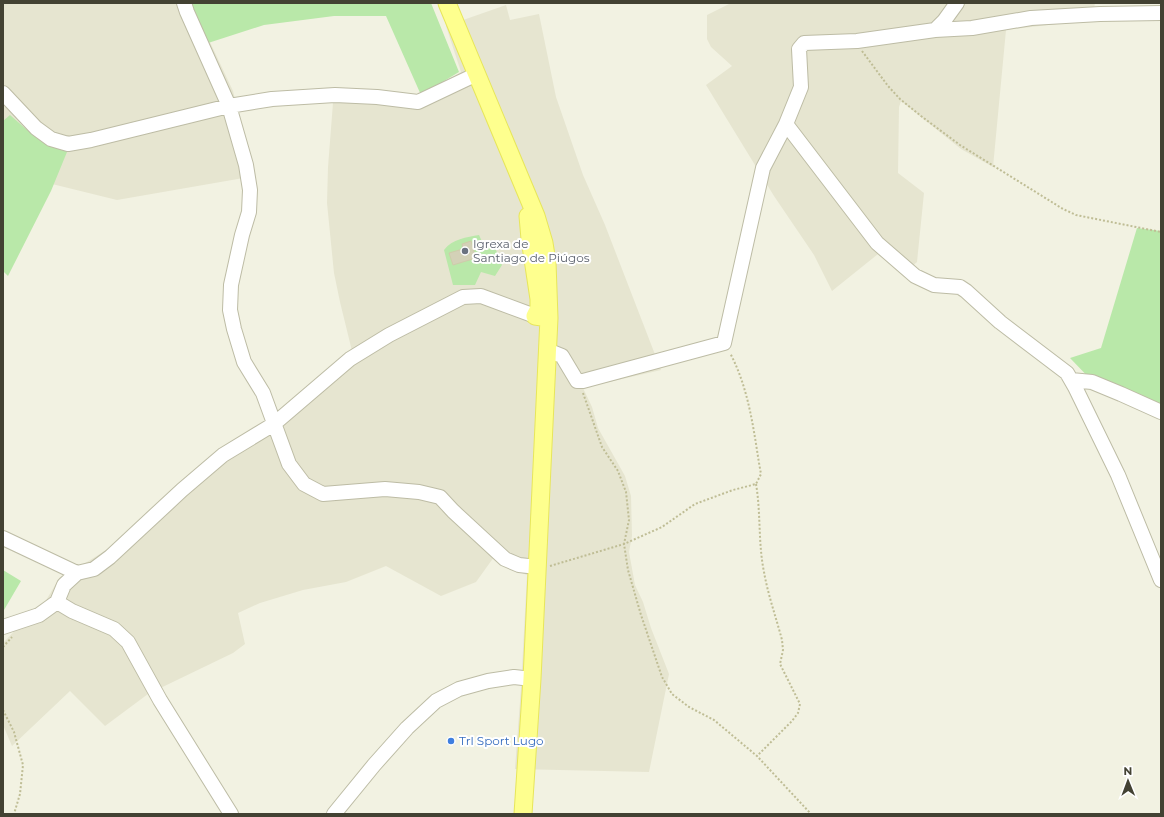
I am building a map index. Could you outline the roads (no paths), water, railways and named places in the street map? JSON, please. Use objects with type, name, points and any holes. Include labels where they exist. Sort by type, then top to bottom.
[{"type":"main road","points":[[447,3],[526,189],[544,243],[547,262],[542,317],[547,350],[532,679],[523,814]]},
{"type":"street","points":[[184,3],[229,106],[246,165],[250,190],[249,212],[242,235],[231,285],[230,310],[244,362],[263,393],[288,464],[304,484],[324,494],[385,489],[419,492],[440,497],[505,559],[519,565],[537,567]]},
{"type":"street","points":[[935,30],[944,21],[957,3]]},
{"type":"street","points":[[547,350],[562,356],[577,381],[599,377],[724,343],[763,168],[786,124],[801,87],[799,48],[804,43],[858,41],[935,30],[972,28],[1031,18],[1100,14],[1161,13]]},
{"type":"street","points":[[3,94],[36,128],[51,139],[68,144],[91,140],[229,106],[272,99],[335,95],[377,97],[418,102],[477,74]]},
{"type":"street","points":[[786,124],[877,243],[915,276],[934,285],[960,287],[966,291],[1000,322],[1067,373],[1118,475],[1161,580]]},
{"type":"street","points":[[3,627],[39,615],[56,602],[64,585],[77,573],[94,569],[110,557],[182,490],[223,455],[274,424],[350,359],[389,335],[463,297],[481,296],[542,317]]},
{"type":"street","points":[[1071,380],[1092,382],[1161,412]]},
{"type":"street","points":[[3,538],[77,573]]},
{"type":"street","points":[[56,602],[72,611],[114,629],[128,642],[160,700],[231,814]]},
{"type":"street","points":[[334,814],[374,765],[407,728],[436,701],[459,689],[488,681],[514,678],[532,679]]},
{"type":"place","name":"Igrexa de Santiago de Piúgos","points":[[465,251]]},
{"type":"place","name":"Trl Sport Lugo","points":[[451,741]]}]
